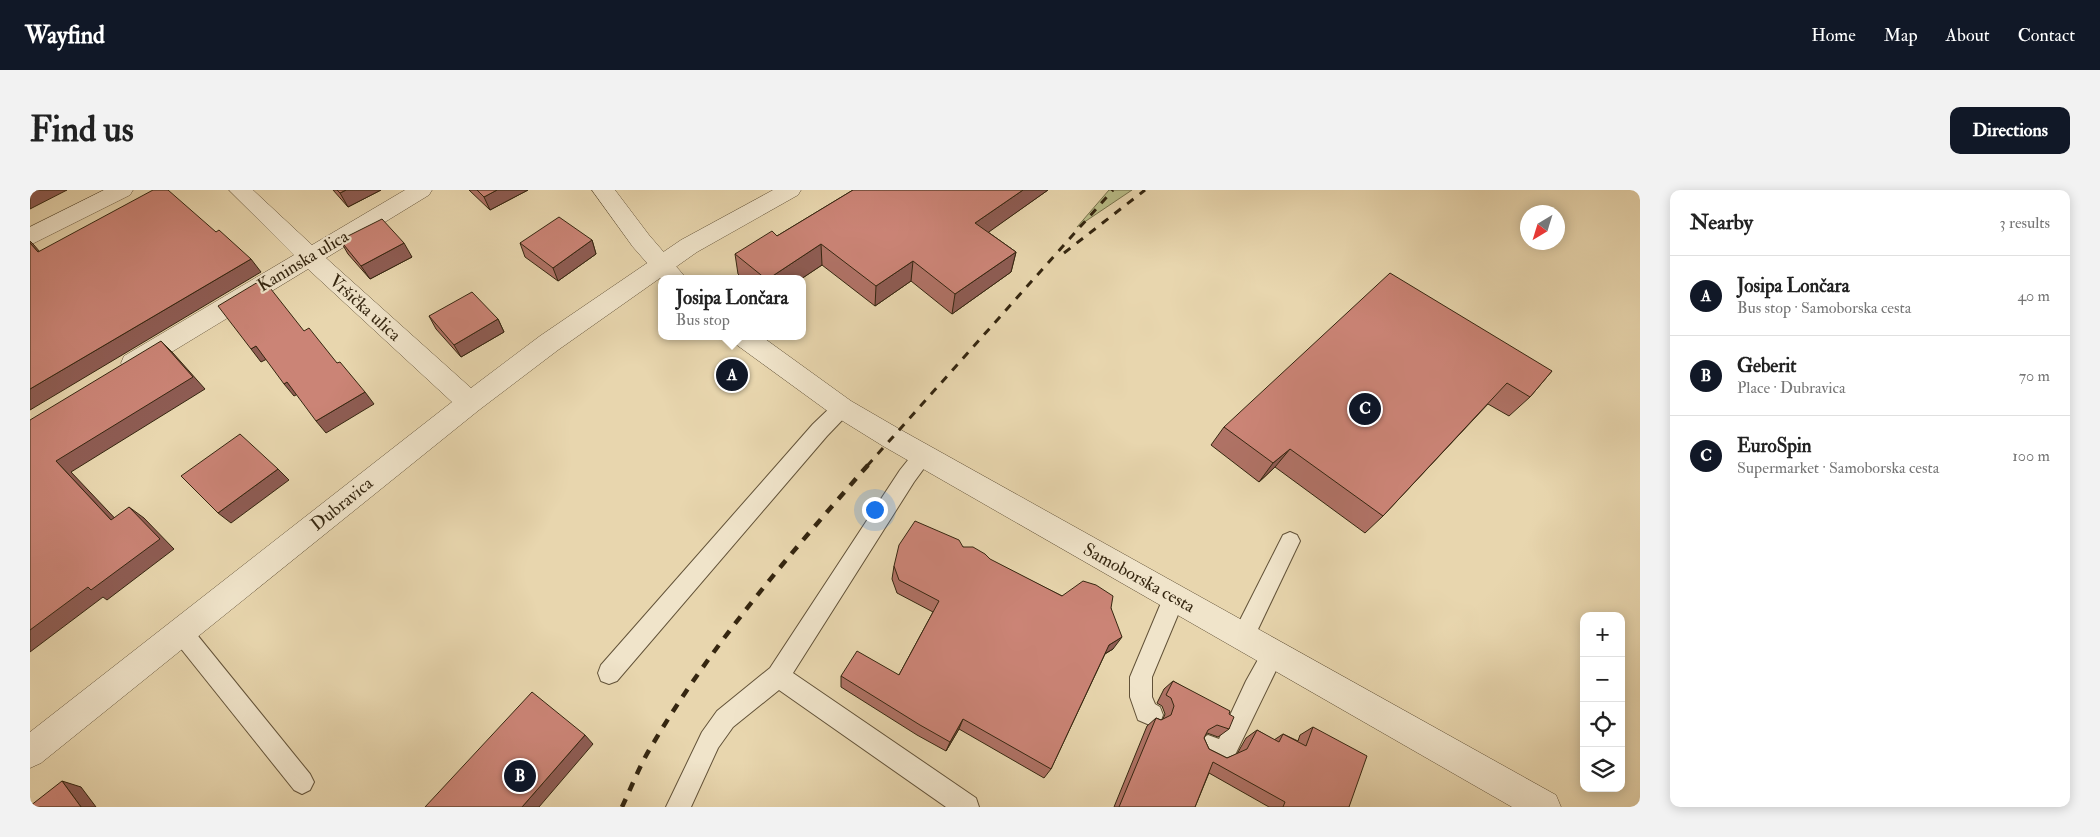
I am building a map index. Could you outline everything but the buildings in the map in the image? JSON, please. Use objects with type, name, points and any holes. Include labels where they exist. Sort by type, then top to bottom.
[{"type":"street","points":[[30,237],[122,190]]},
{"type":"street","name":"Vršička ulica","points":[[240,190],[310,257],[470,403]]},
{"type":"street","name":"Kaninska ulica","points":[[115,374],[421,190]]},
{"type":"street","points":[[603,190],[669,272]]},
{"type":"street","name":"Dubravica","points":[[669,272],[720,228],[790,190]]},
{"type":"street","name":"Dubravica","points":[[30,752],[470,403],[549,343],[658,279]]},
{"type":"street","name":"Samoborska cesta","points":[[748,340],[842,408],[923,456],[1544,807]]},
{"type":"lane","points":[[609,673],[842,408]]},
{"type":"lane","points":[[678,807],[710,740],[725,719],[778,676],[907,476],[923,456]]},
{"type":"lane","points":[[1243,637],[1290,541]]},
{"type":"lane","points":[[1152,715],[1146,712],[1141,697],[1141,677],[1174,598]]},
{"type":"lane","points":[[182,633],[302,782]]},
{"type":"lane","points":[[1208,747],[1217,752],[1228,747],[1254,689],[1273,654]]},
{"type":"lane","points":[[778,676],[967,807]]},
{"type":"green space","points":[[1109,190],[1132,190],[1077,227]]},
{"type":"railway","points":[[867,466],[1113,190]]},
{"type":"railway","points":[[1064,253],[1145,190]]},
{"type":"railway","points":[[622,807],[649,750],[702,668],[782,565],[868,465]]},
{"type":"place","name":"Josipa Lončara","points":[[732,375]]},
{"type":"place","name":"EuroSpin","points":[[1365,409]]},
{"type":"place","name":"Geberit","points":[[520,776]]}]
